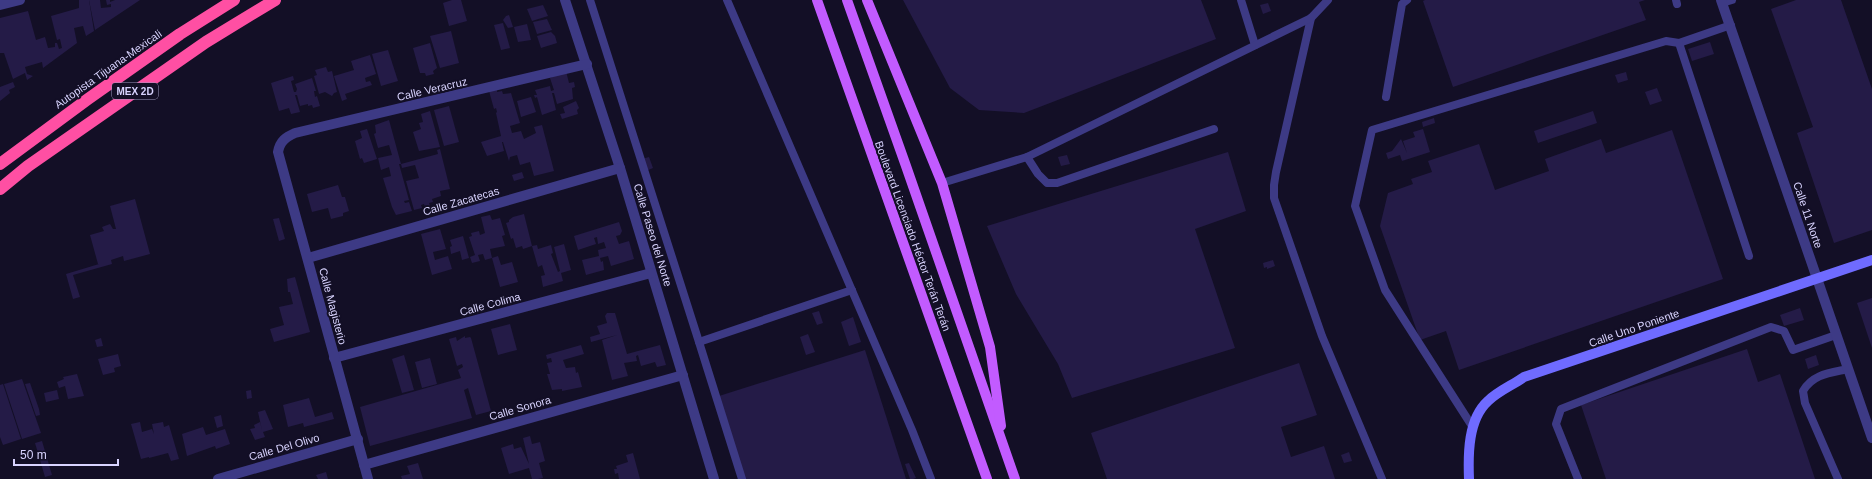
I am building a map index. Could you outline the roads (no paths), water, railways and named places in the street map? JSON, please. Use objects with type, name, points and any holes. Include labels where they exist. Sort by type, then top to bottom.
[{"type":"highway","name":"Autopista Tijuana-Mexicali","points":[[0,164],[180,34],[234,0]]},
{"type":"highway","name":"MEX 2D","points":[[0,189],[34,161],[206,42],[275,0]]},
{"type":"main road","name":"Boulevard Licenciado Héctor Terán Terán","points":[[817,0],[987,479]]},
{"type":"main road","name":"Boulevard Licenciado Héctor Terán Terán","points":[[847,0],[1015,479]]},
{"type":"main road","points":[[867,0],[942,182],[990,347],[1003,446]]},
{"type":"main road","name":"Calle Uno Poniente","points":[[1469,479],[1468,461],[1472,426],[1488,401],[1524,377],[1872,260]]},
{"type":"street","points":[[0,6],[20,0]]},
{"type":"street","name":"Calle Paseo del Norte","points":[[564,0],[587,64],[620,168],[714,479]]},
{"type":"street","name":"Calle 11 Norte","points":[[1725,1],[1731,25],[1872,438]]},
{"type":"street","name":"Calle Veracruz","points":[[283,140],[295,134],[587,64]]},
{"type":"street","name":"Calle Magisterio","points":[[283,140],[279,145],[278,152],[368,479]]},
{"type":"street","name":"Calle Zacatecas","points":[[308,258],[620,168]]},
{"type":"street","name":"Calle Colima","points":[[334,358],[652,272]]},
{"type":"street","name":"Calle Sonora","points":[[364,464],[683,375]]},
{"type":"street","name":"Calle Del Olivo","points":[[218,479],[358,439]]},
{"type":"lane","points":[[590,0],[742,479]]},
{"type":"lane","points":[[727,0],[912,430],[931,479]]},
{"type":"lane","points":[[1241,0],[1255,45]]},
{"type":"lane","points":[[942,182],[1027,157],[1311,18],[1328,0]]},
{"type":"lane","points":[[1386,97],[1402,4],[1407,0]]},
{"type":"lane","points":[[1311,18],[1276,172],[1274,198],[1322,336],[1382,479]]},
{"type":"lane","points":[[1472,426],[1385,290],[1355,206],[1372,130],[1666,40],[1679,43],[1731,25]]},
{"type":"lane","points":[[1679,43],[1748,256]]},
{"type":"lane","points":[[1027,157],[1038,174],[1047,183],[1057,183],[1214,129]]},
{"type":"lane","points":[[699,342],[852,290]]},
{"type":"lane","points":[[1578,479],[1556,424],[1561,409],[1771,327],[1784,331],[1793,350],[1836,335]]},
{"type":"lane","points":[[1838,479],[1805,403],[1803,391],[1809,381],[1826,374],[1848,369]]}]
